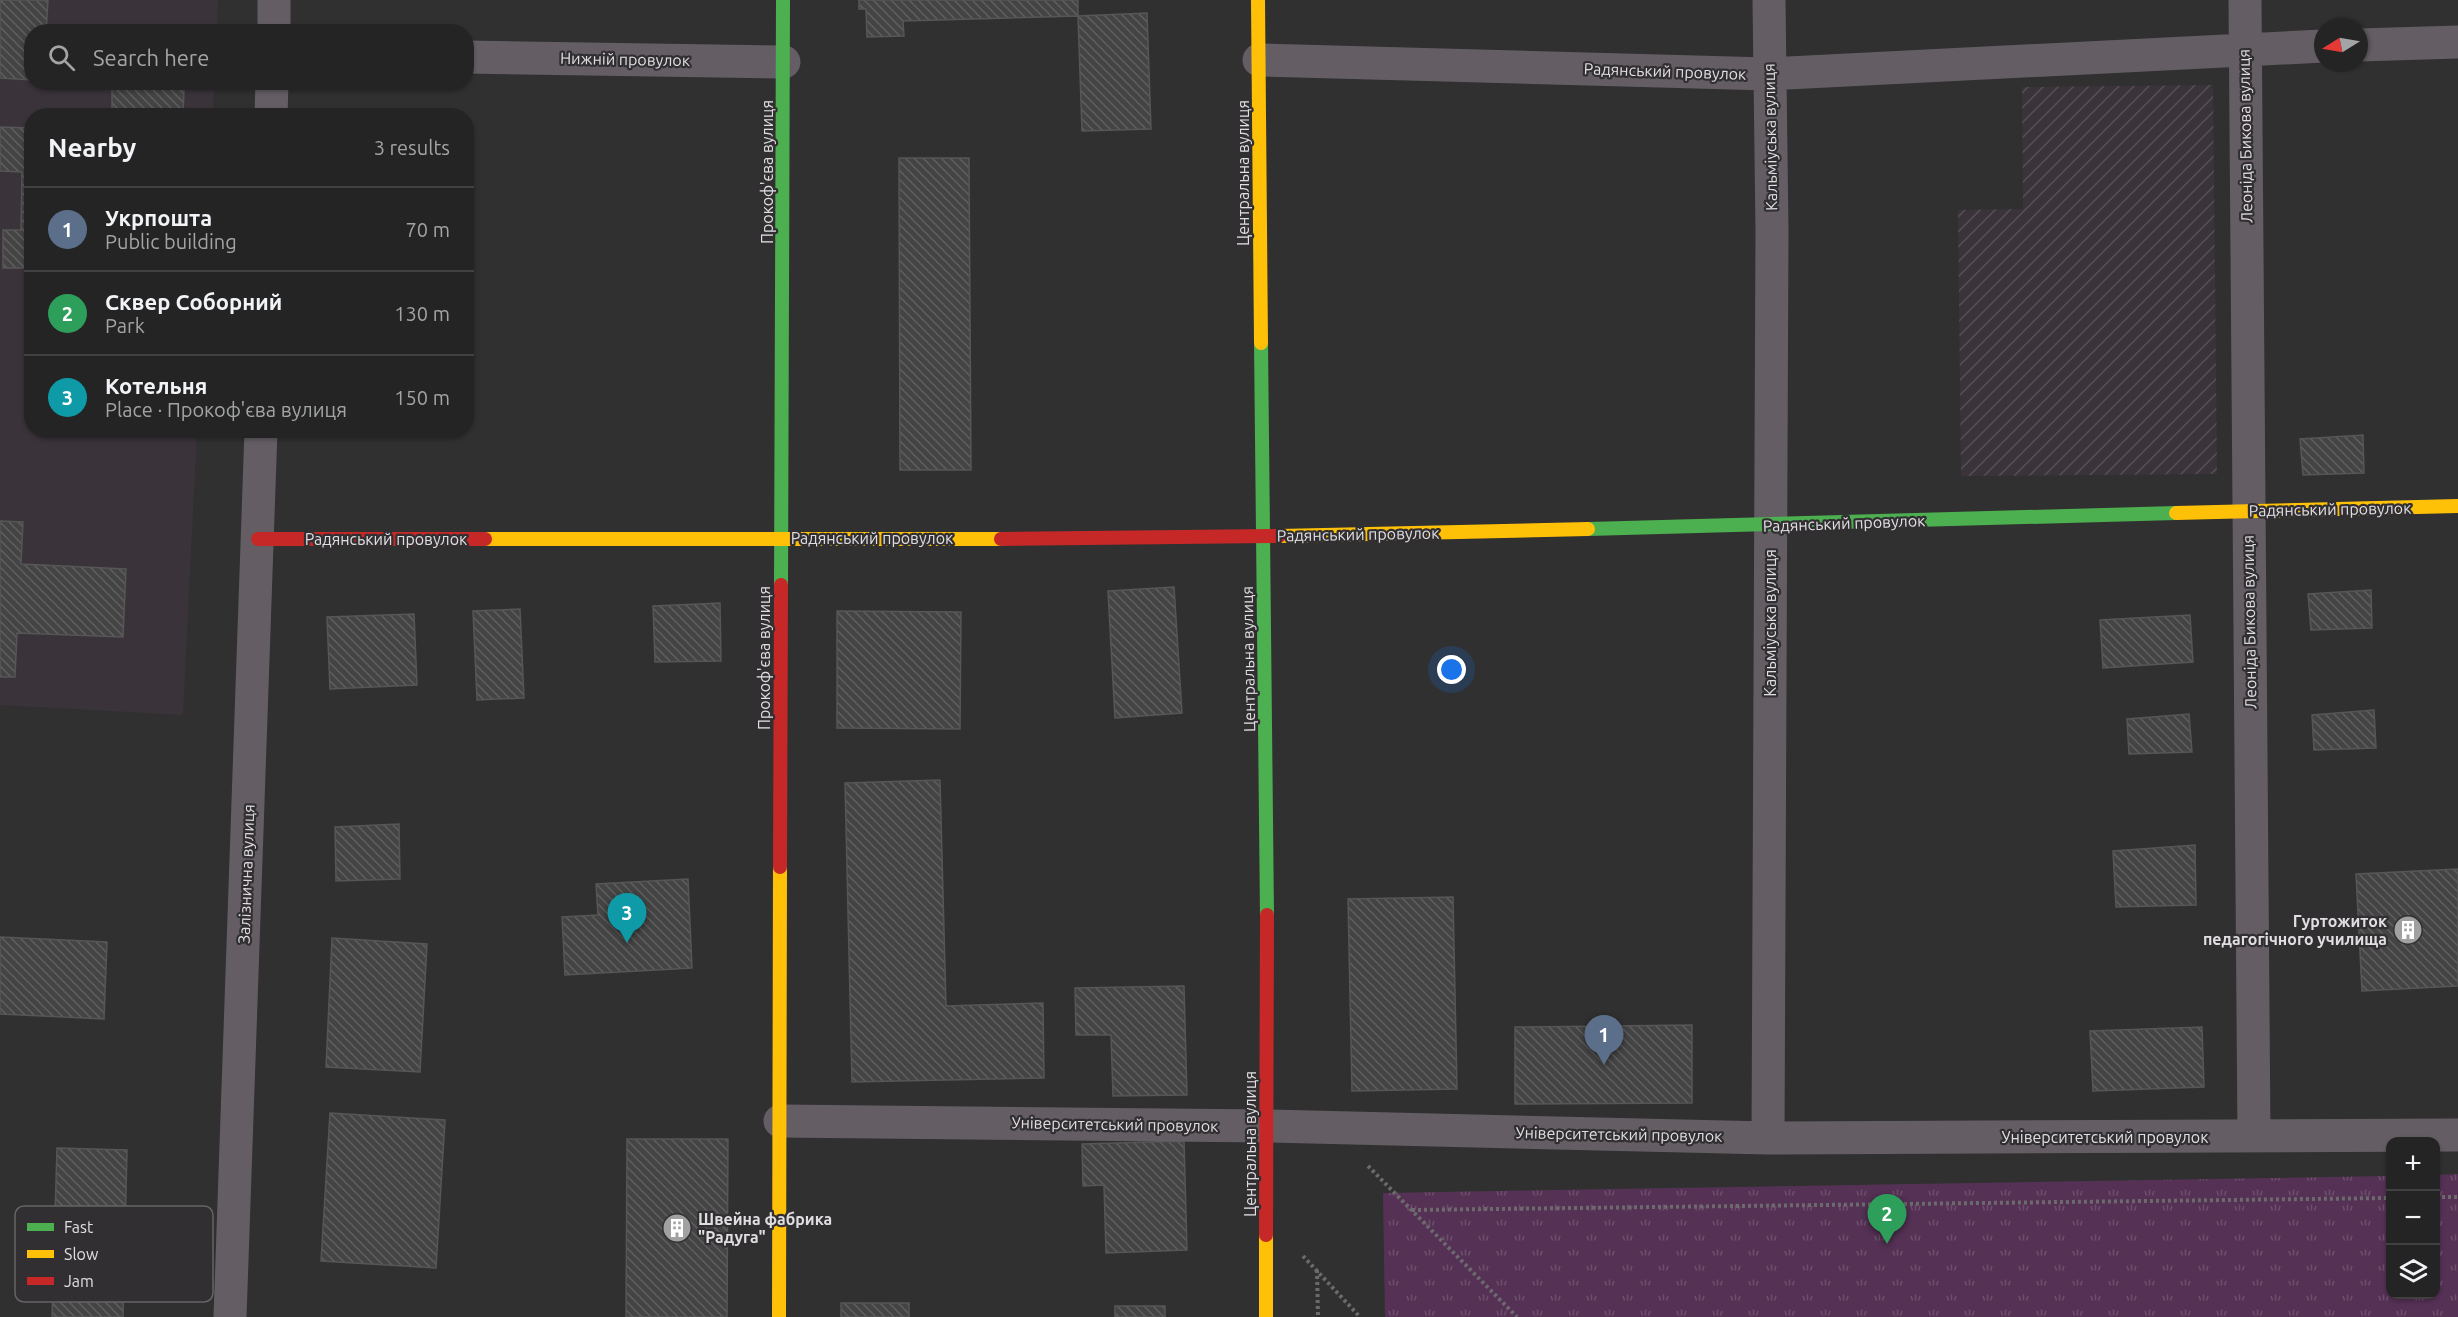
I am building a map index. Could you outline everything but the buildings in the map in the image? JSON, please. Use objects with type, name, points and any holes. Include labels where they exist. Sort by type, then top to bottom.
[{"type":"street","points":[[274,0],[274,24]]},
{"type":"street","name":"Прокоф'єва вулиця","points":[[779,1317],[783,0]]},
{"type":"street","name":"Центральна вулиця","points":[[1258,0],[1268,986],[1266,1317]]},
{"type":"street","name":"Кальміуська вулиця","points":[[1768,1138],[1772,230],[1768,74],[1769,0]]},
{"type":"street","name":"Леоніда Бикова вулиця","points":[[2245,0],[2254,1136]]},
{"type":"street","points":[[2368,45],[2458,42]]},
{"type":"street","name":"Радянський провулок","points":[[1259,60],[1768,74],[2314,46]]},
{"type":"street","name":"Нижній провулок","points":[[474,57],[784,62]]},
{"type":"street","points":[[271,108],[272,90]]},
{"type":"street","name":"Залізнична вулиця","points":[[230,1317],[261,438]]},
{"type":"street","name":"Радянський провулок","points":[[258,539],[1263,536],[1770,526],[2248,510],[2458,506]]},
{"type":"street","name":"Університетський провулок","points":[[780,1121],[1330,1127],[1768,1138],[2458,1135]]},
{"type":"path","points":[[1330,1127],[1518,1317]]},
{"type":"path","points":[[2440,1197],[2458,1197]]},
{"type":"path","points":[[1412,1210],[2386,1198]]},
{"type":"path","points":[[1302,1254],[1360,1317]]},
{"type":"path","points":[[1317,1270],[1318,1317]]},
{"type":"shaded area","points":[[0,0],[218,0],[217,24],[24,24],[24,90],[214,90],[213,108],[24,108],[24,438],[197,438],[183,715],[0,705]]},
{"type":"shaded area","points":[[2213,85],[2217,474],[1961,476],[1958,210],[2023,209],[2022,87]]},
{"type":"green space","points":[[2458,1174],[2458,1317],[1385,1317],[1383,1193],[2386,1176],[2386,1299],[2440,1299],[2440,1175]]},
{"type":"traffic: fast","points":[[781,585],[783,0]]},
{"type":"traffic: fast","points":[[1261,343],[1267,915]]},
{"type":"traffic: fast","points":[[1588,529],[2176,513]]},
{"type":"traffic: slow","points":[[1258,0],[1261,343]]},
{"type":"traffic: slow","points":[[2176,513],[2458,506]]},
{"type":"traffic: slow","points":[[1279,536],[1588,529]]},
{"type":"traffic: slow","points":[[485,539],[1001,539]]},
{"type":"traffic: slow","points":[[779,1317],[780,867]]},
{"type":"traffic: slow","points":[[1266,1235],[1266,1317]]},
{"type":"traffic: jam","points":[[1001,539],[1279,536]]},
{"type":"traffic: jam","points":[[258,539],[485,539]]},
{"type":"traffic: jam","points":[[780,867],[781,585]]},
{"type":"traffic: jam","points":[[1266,1235],[1267,915]]},
{"type":"place","name":"Гуртожиток педагогічного училища","points":[[2408,930]]},
{"type":"place","name":"Котельня","points":[[627,943]]},
{"type":"place","name":"Укрпошта","points":[[1604,1065]]},
{"type":"place","name":"Швейна фабрика \"Радуга\"","points":[[677,1228]]},
{"type":"place","name":"Сквер Соборний","points":[[1887,1244]]}]
